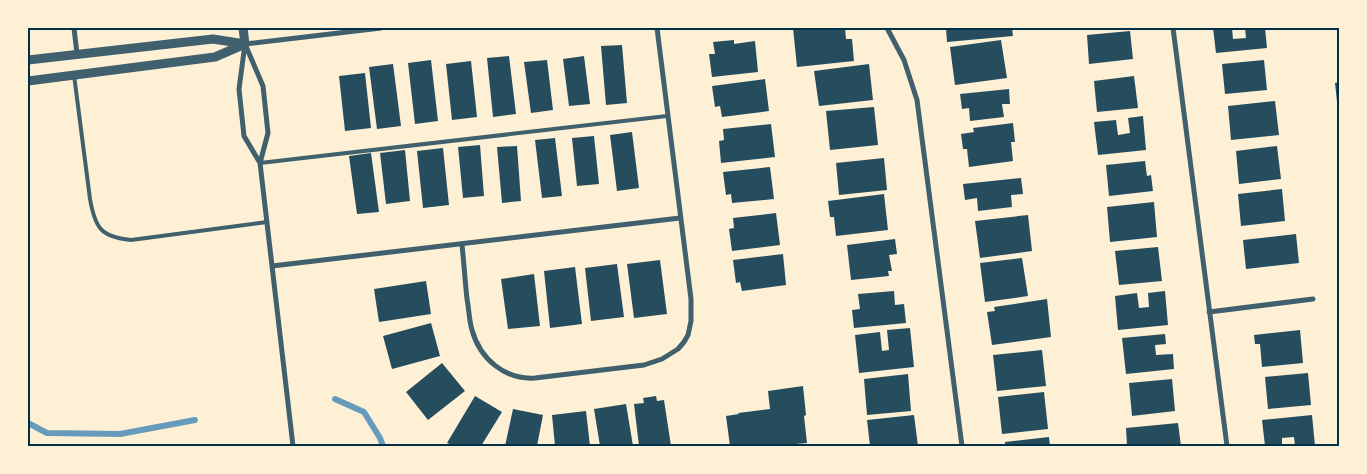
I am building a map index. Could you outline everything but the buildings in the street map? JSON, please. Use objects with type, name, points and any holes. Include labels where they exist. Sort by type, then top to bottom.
[{"type":"street","points":[[74,28],[77,54]]},
{"type":"street","points":[[243,28],[245,44],[238,90],[244,136],[260,163]]},
{"type":"street","points":[[28,60],[214,39],[245,44],[381,28]]},
{"type":"street","points":[[462,245],[472,332],[491,362],[510,375],[535,378],[644,365],[670,354],[684,342],[688,335],[691,321],[691,299],[657,28]]},
{"type":"street","points":[[887,28],[904,60],[917,100],[962,446]]},
{"type":"street","points":[[1173,28],[1227,446]]},
{"type":"street","points":[[28,81],[215,57],[245,44]]},
{"type":"street","points":[[245,44],[263,86],[268,133],[260,163],[293,446]]},
{"type":"street","points":[[272,266],[680,218]]},
{"type":"street","points":[[1209,312],[1313,299]]},
{"type":"lane","points":[[74,75],[93,218],[104,233],[131,240],[267,222]]},
{"type":"lane","points":[[260,163],[667,116]]},
{"type":"waterway","points":[[335,399],[364,412],[383,446]]},
{"type":"waterway","points":[[28,423],[47,433],[120,434],[195,420]]}]
